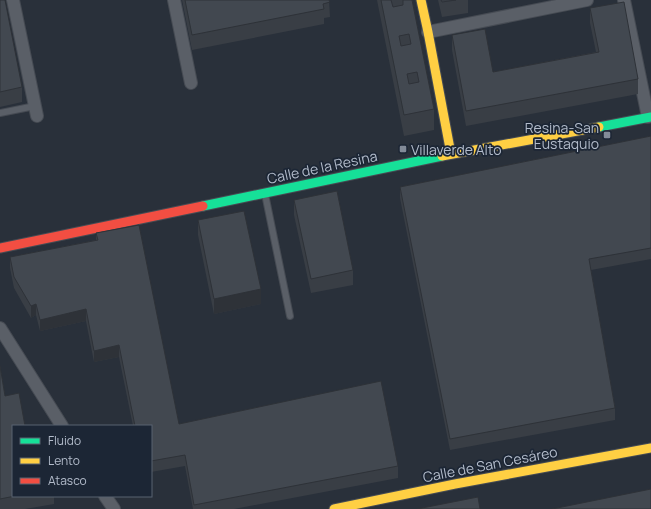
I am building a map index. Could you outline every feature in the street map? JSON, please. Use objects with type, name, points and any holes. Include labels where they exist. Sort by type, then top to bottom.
[{"type":"street","points":[[13,0],[36,111]]},
{"type":"street","points":[[174,0],[191,82]]},
{"type":"street","points":[[421,0],[451,154]]},
{"type":"street","points":[[428,32],[587,0]]},
{"type":"street","points":[[624,0],[649,117]]},
{"type":"street","name":"Calle de la Resina","points":[[0,248],[451,154],[649,117]]},
{"type":"street","points":[[0,328],[61,425]]},
{"type":"street","name":"Calle de San Cesáreo","points":[[334,509],[455,484],[651,448]]},
{"type":"street","points":[[106,497],[114,509]]},
{"type":"lane","points":[[0,113],[36,111]]},
{"type":"lane","points":[[265,193],[290,316]]},
{"type":"building","points":[[0,0],[5,0],[22,87],[0,92]]},
{"type":"building","points":[[185,0],[329,0],[330,2],[323,4],[324,9],[192,35]]},
{"type":"building","points":[[381,0],[391,0],[393,7],[403,5],[403,0],[412,0],[434,109],[404,115]],"holes":[[[409,34],[411,44],[401,46],[399,36]],[[417,72],[419,82],[409,84],[407,74]]]},
{"type":"building","points":[[441,0],[456,0],[442,2]]},
{"type":"building","points":[[624,2],[638,79],[466,111],[452,35],[485,29],[493,72],[599,52],[590,8]]},
{"type":"building","points":[[651,136],[651,248],[589,259],[615,408],[450,439],[400,187]]},
{"type":"building","points":[[337,191],[353,270],[311,279],[294,200]]},
{"type":"building","points":[[244,211],[261,289],[214,299],[198,220]]},
{"type":"building","points":[[139,225],[179,424],[381,381],[398,466],[194,505],[185,455],[152,461],[152,425],[135,425],[119,345],[94,351],[86,309],[40,320],[36,304],[31,306],[14,277],[10,257],[98,240],[96,233]]},
{"type":"building","points":[[0,366],[5,396],[19,393],[25,425],[12,425],[12,497],[0,499]]},
{"type":"building","points":[[651,489],[651,509],[552,509]]},
{"type":"building","points":[[478,497],[480,509],[417,509]]},
{"type":"traffic: fast","points":[[599,127],[651,117]]},
{"type":"traffic: fast","points":[[203,206],[442,156]]},
{"type":"traffic: slow","points":[[421,0],[451,154]]},
{"type":"traffic: slow","points":[[442,156],[599,127]]},
{"type":"traffic: slow","points":[[334,509],[455,484],[651,448]]},
{"type":"traffic: jam","points":[[0,248],[203,206]]},
{"type":"place","name":"Resina-San Eustaquio","points":[[607,135]]},
{"type":"place","name":"Villaverde Alto","points":[[403,149]]}]
